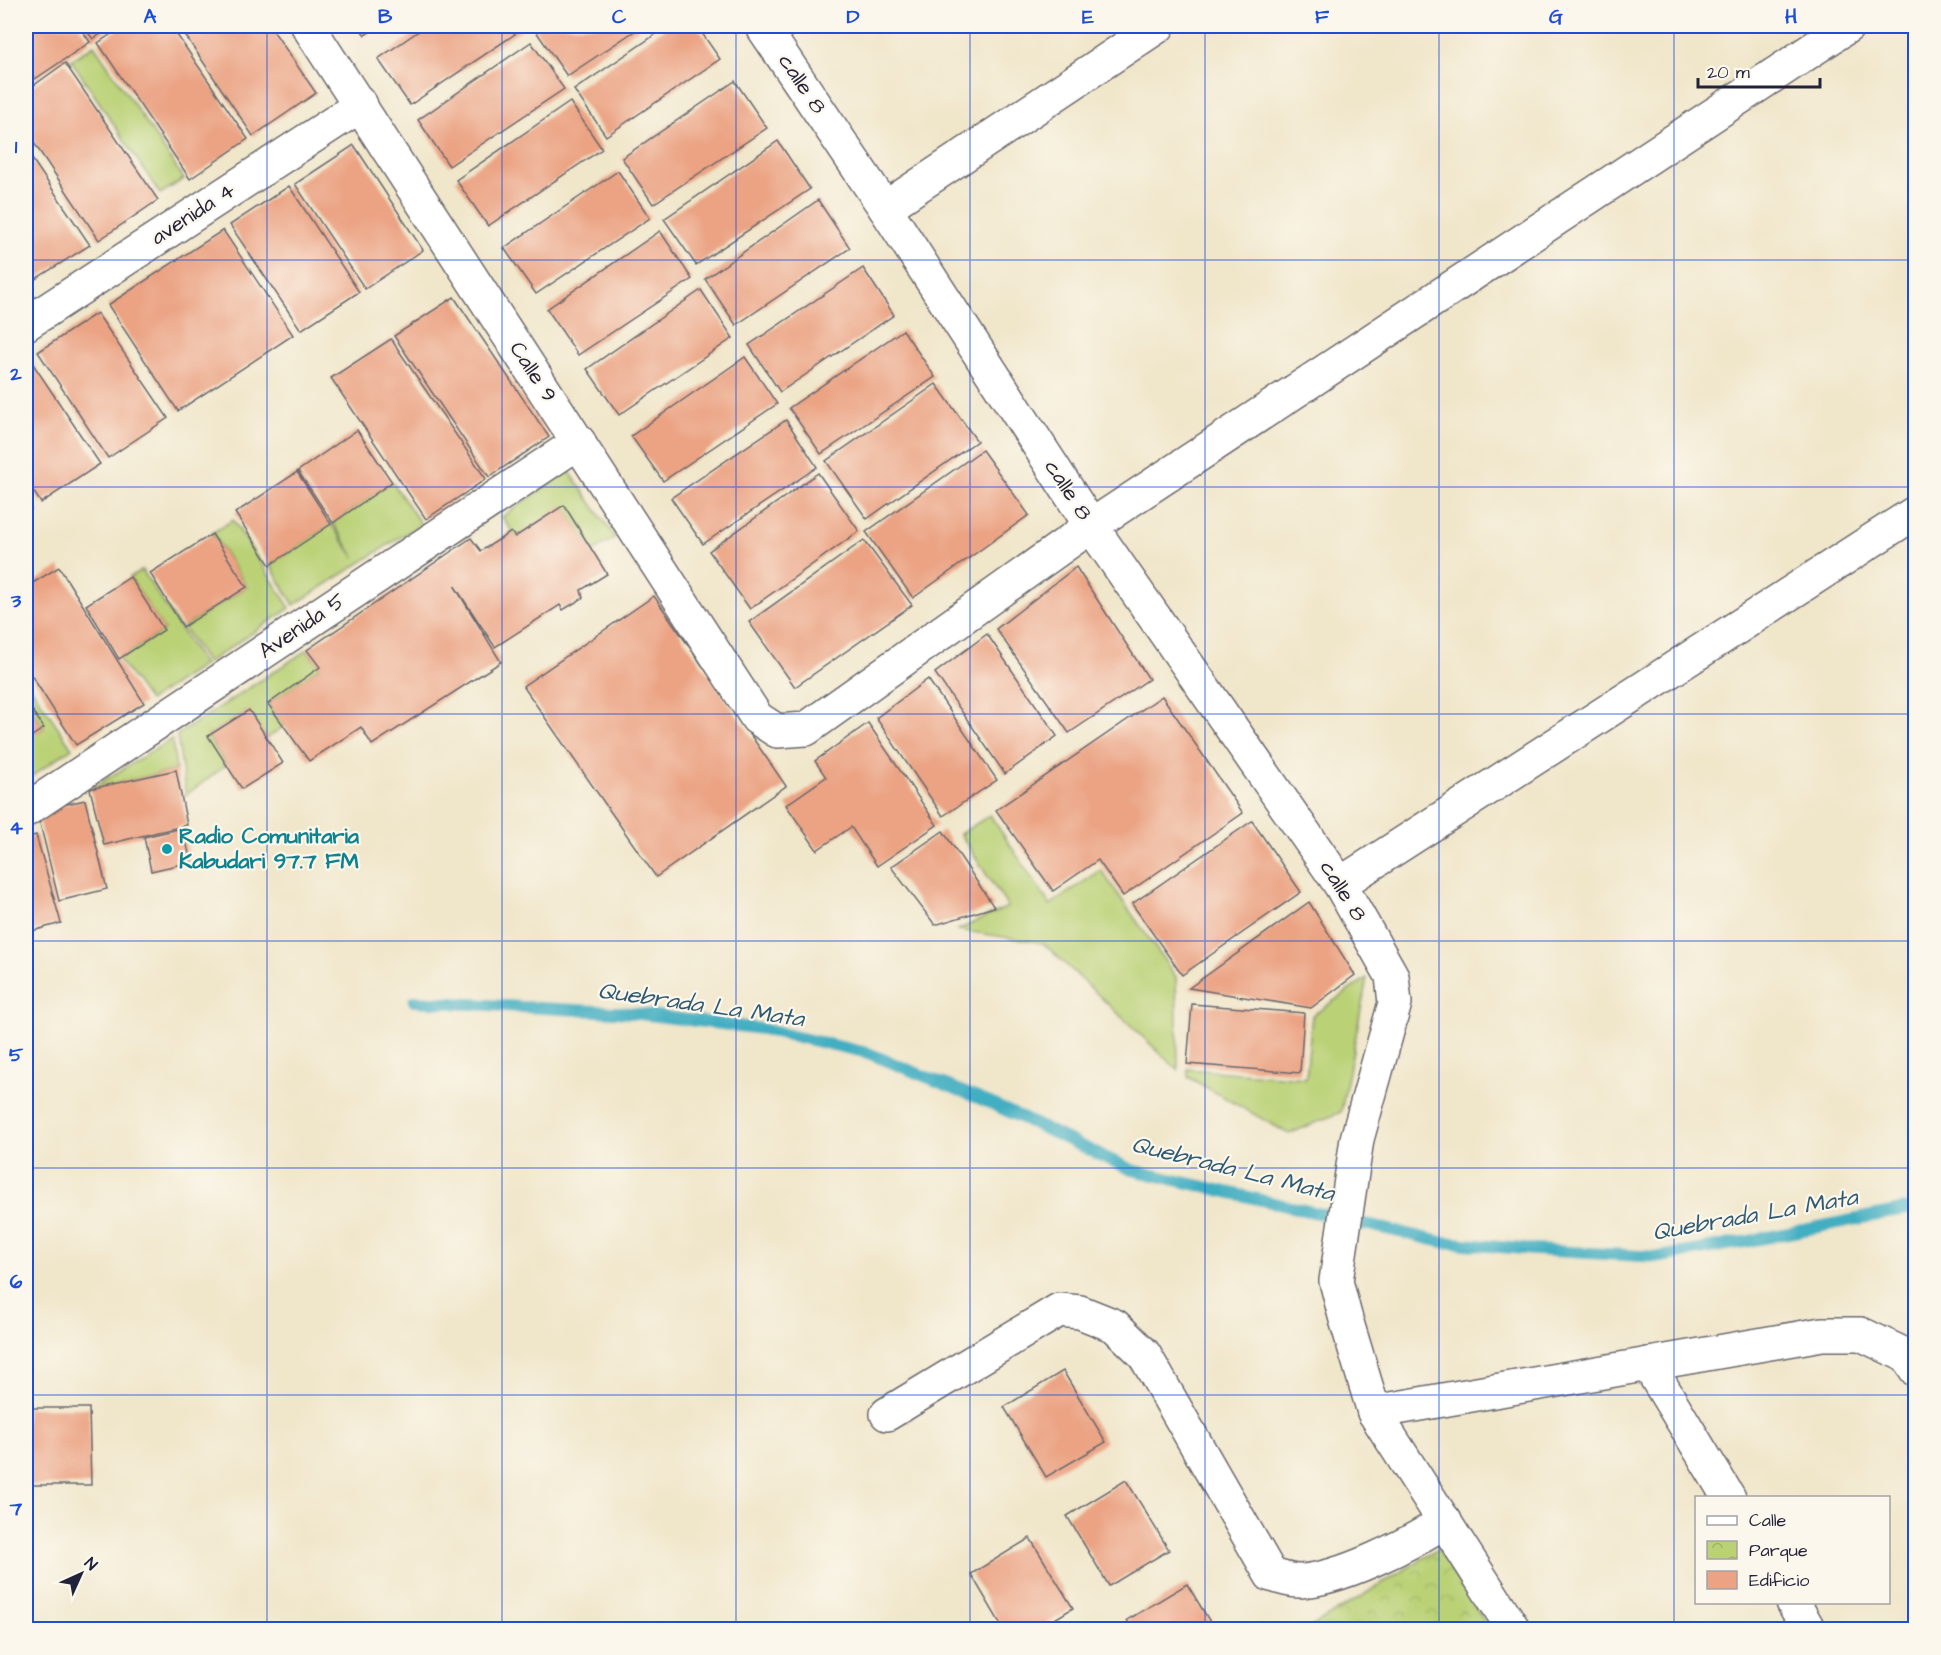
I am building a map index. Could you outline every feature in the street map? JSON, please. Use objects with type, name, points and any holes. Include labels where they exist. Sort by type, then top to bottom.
[{"type":"street","name":"Calle 9","points":[[308,26],[757,718],[777,731],[806,729],[1091,526]]},
{"type":"street","name":"calle 8","points":[[762,26],[885,208],[1091,526],[1340,884],[1392,975],[1395,1003],[1358,1139],[1336,1281],[1374,1412]]},
{"type":"street","points":[[885,208],[1158,26]]},
{"type":"street","points":[[1091,526],[1848,26]]},
{"type":"street","name":"avenida 4","points":[[26,324],[361,105]]},
{"type":"street","name":"Avenida 5","points":[[26,810],[579,442]]},
{"type":"street","points":[[1340,884],[1916,512]]},
{"type":"street","points":[[887,1413],[1059,1310],[1080,1312],[1115,1326],[1144,1354],[1271,1575],[1295,1581],[1315,1580],[1343,1572],[1421,1536],[1445,1521]]},
{"type":"street","points":[[1514,1629],[1374,1412],[1822,1334],[1861,1334],[1907,1356],[1916,1370]]},
{"type":"street","points":[[1648,1364],[1728,1496]]},
{"type":"street","points":[[1794,1604],[1809,1629]]},
{"type":"green space","points":[[94,45],[184,179],[160,194],[71,60]]},
{"type":"green space","points":[[569,471],[615,537],[593,552],[564,506],[516,537],[502,517]]},
{"type":"green space","points":[[392,482],[421,524],[294,605],[270,565],[331,524],[355,558],[333,523]]},
{"type":"green space","points":[[233,520],[290,608],[207,663],[183,627],[247,587],[212,533]]},
{"type":"green space","points":[[142,570],[204,665],[149,701],[119,659],[164,630],[130,577]]},
{"type":"green space","points":[[307,650],[320,667],[268,704],[284,726],[267,738],[248,711],[208,736],[226,765],[186,795],[177,735]]},
{"type":"green space","points":[[26,680],[72,748],[26,780],[26,740],[44,728],[26,699]]},
{"type":"green space","points":[[172,739],[176,770],[90,789]]},
{"type":"green space","points":[[990,815],[1050,905],[1101,870],[1176,977],[1178,1070],[1043,943],[958,930],[1008,907],[960,834]]},
{"type":"green space","points":[[1367,978],[1341,1112],[1289,1134],[1188,1077],[1188,1069],[1306,1078],[1312,1016]]},
{"type":"green space","points":[[1438,1549],[1489,1629],[1308,1629]]},
{"type":"building","points":[[26,26],[79,26],[90,42],[35,79],[26,65]]},
{"type":"building","points":[[83,26],[113,26],[93,39]]},
{"type":"building","points":[[123,26],[171,26],[248,139],[190,179],[98,43]]},
{"type":"building","points":[[179,26],[270,26],[316,93],[253,136]]},
{"type":"building","points":[[358,26],[379,26],[365,35]]},
{"type":"building","points":[[426,26],[522,26],[524,28],[410,105],[378,59]]},
{"type":"building","points":[[541,26],[642,26],[567,76],[535,30]]},
{"type":"building","points":[[668,26],[697,26],[720,59],[606,136],[574,90]]},
{"type":"building","points":[[531,42],[564,89],[449,166],[418,120]]},
{"type":"building","points":[[65,63],[158,200],[99,240],[26,131],[26,91]]},
{"type":"building","points":[[735,81],[767,128],[653,204],[622,158]]},
{"type":"building","points":[[570,102],[602,149],[488,226],[456,180]]},
{"type":"building","points":[[778,141],[810,189],[696,265],[664,219]]},
{"type":"building","points":[[354,145],[423,250],[365,289],[295,184]]},
{"type":"building","points":[[26,150],[90,245],[26,285]]},
{"type":"building","points":[[618,171],[650,218],[536,294],[504,248]]},
{"type":"building","points":[[289,186],[359,292],[301,330],[230,225]]},
{"type":"building","points":[[818,200],[850,248],[736,325],[705,279]]},
{"type":"building","points":[[223,230],[293,335],[178,411],[108,305]]},
{"type":"building","points":[[660,231],[692,279],[578,355],[547,309]]},
{"type":"building","points":[[863,268],[894,315],[780,392],[749,345]]},
{"type":"building","points":[[701,290],[733,338],[619,415],[587,369]]},
{"type":"building","points":[[454,297],[549,437],[489,477],[394,336]]},
{"type":"building","points":[[97,313],[168,418],[108,458],[38,352]]},
{"type":"building","points":[[903,330],[935,377],[821,454],[789,408]]},
{"type":"building","points":[[391,339],[486,479],[426,519],[331,378]]},
{"type":"building","points":[[745,357],[777,404],[663,481],[631,436]]},
{"type":"building","points":[[29,358],[100,464],[41,503],[26,480],[26,361]]},
{"type":"building","points":[[936,384],[977,441],[867,519],[826,461]]},
{"type":"building","points":[[786,420],[817,467],[703,544],[671,498]]},
{"type":"building","points":[[357,430],[392,482],[333,523],[298,471]]},
{"type":"building","points":[[982,450],[1029,515],[913,598],[866,532]]},
{"type":"building","points":[[297,472],[331,524],[270,565],[235,513]]},
{"type":"building","points":[[818,473],[859,531],[750,609],[709,551]]},
{"type":"building","points":[[26,501],[31,509],[26,513]]},
{"type":"building","points":[[564,505],[607,574],[581,590],[583,598],[563,610],[560,605],[495,647],[454,585],[501,662],[372,745],[361,727],[309,761],[268,704],[320,667],[307,650],[471,538],[481,551],[511,532],[515,537]]},
{"type":"building","points":[[212,534],[247,587],[183,627],[150,573]]},
{"type":"building","points":[[864,540],[912,605],[795,687],[749,622]]},
{"type":"building","points":[[59,567],[144,703],[76,745],[26,667],[26,587]]},
{"type":"building","points":[[1076,567],[1149,679],[1069,733],[996,629]]},
{"type":"building","points":[[130,577],[164,630],[119,659],[86,605]]},
{"type":"building","points":[[654,596],[786,786],[656,877],[523,686]]},
{"type":"building","points":[[987,634],[1057,736],[1005,774],[935,673]]},
{"type":"building","points":[[928,679],[997,780],[943,816],[876,718]]},
{"type":"building","points":[[1162,696],[1243,813],[1123,896],[1098,860],[1053,891],[996,810]]},
{"type":"building","points":[[26,701],[44,728],[26,740]]},
{"type":"building","points":[[249,710],[283,763],[242,789],[208,736]]},
{"type":"building","points":[[868,723],[937,825],[877,866],[851,827],[817,850],[786,805],[826,777],[815,761]]},
{"type":"building","points":[[176,770],[187,825],[104,845],[90,789]]},
{"type":"building","points":[[85,800],[107,889],[59,901],[37,811]]},
{"type":"building","points":[[1252,821],[1301,892],[1182,975],[1132,904]]},
{"type":"building","name":"Radio Comunitaria Kabudari 97.7 FM","points":[[183,828],[191,862],[151,871],[144,837]]},
{"type":"building","points":[[943,831],[994,907],[935,925],[891,867]]},
{"type":"building","points":[[36,835],[61,923],[29,932],[26,918],[26,838]]},
{"type":"building","points":[[1309,902],[1355,975],[1311,1008],[1189,988]]},
{"type":"building","points":[[1192,1004],[1304,1013],[1300,1073],[1187,1064]]},
{"type":"building","points":[[1063,1371],[1106,1442],[1046,1477],[1004,1407]]},
{"type":"building","points":[[26,1408],[89,1408],[91,1485],[26,1485]]},
{"type":"building","points":[[1126,1480],[1169,1550],[1109,1586],[1067,1516]]},
{"type":"building","points":[[1030,1538],[1073,1608],[1037,1630],[1004,1630],[971,1574]]},
{"type":"building","points":[[1187,1584],[1215,1630],[1133,1630],[1127,1620]]},
{"type":"waterway","name":"Quebrada La Mata","points":[[414,1001],[632,1013],[762,1029],[868,1053],[990,1103],[1132,1170],[1442,1242],[1660,1257],[1916,1207]]},
{"type":"place","name":"Radio Comunitaria Kabudari 97.7 FM","points":[[167,849]]}]
